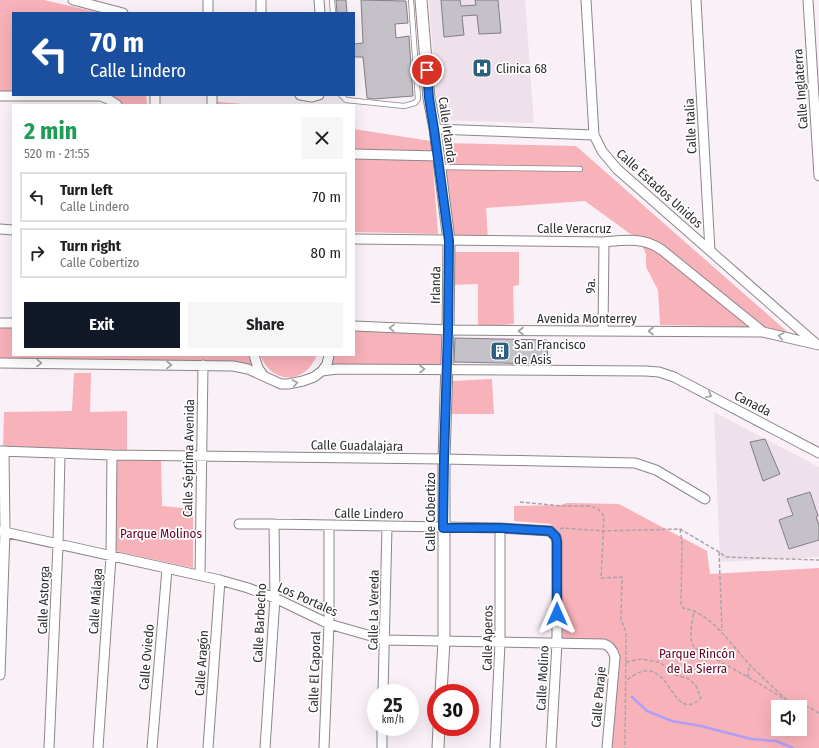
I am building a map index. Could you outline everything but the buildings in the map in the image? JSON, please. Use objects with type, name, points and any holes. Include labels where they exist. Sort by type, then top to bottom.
[{"type":"street","points":[[73,0],[84,1],[121,12]]},
{"type":"street","points":[[208,0],[208,12]]},
{"type":"street","points":[[261,0],[261,12]]},
{"type":"street","points":[[319,0],[320,12]]},
{"type":"street","name":"Calle Irlanda","points":[[421,0],[429,98],[449,241]]},
{"type":"street","name":"Calle Estados Unidos","points":[[586,0],[594,134],[602,151],[617,169],[818,344]]},
{"type":"street","name":"Calle Italia","points":[[696,0],[710,251]]},
{"type":"street","name":"Calle Inglaterra","points":[[808,0],[819,176]]},
{"type":"street","points":[[0,96],[108,99],[116,104]]},
{"type":"street","points":[[434,129],[594,134]]},
{"type":"street","points":[[355,154],[439,162]]},
{"type":"street","points":[[0,229],[12,230]]},
{"type":"street","name":"Calle Veracruz","points":[[355,239],[604,242],[634,239],[648,242],[654,244],[763,332]]},
{"type":"street","name":"Irlanda","points":[[448,330],[449,241]]},
{"type":"street","name":"9a.","points":[[602,331],[604,242]]},
{"type":"street","points":[[0,323],[12,323]]},
{"type":"street","name":"Avenida Monterrey","points":[[355,326],[448,330],[763,332],[818,344]]},
{"type":"street","name":"Calle Cobertizo","points":[[442,684],[444,641],[443,528],[448,330]]},
{"type":"street","points":[[254,356],[258,368],[264,376]]},
{"type":"street","points":[[0,363],[233,366],[248,368],[281,384],[294,384],[314,377],[322,371],[327,364],[329,356]]},
{"type":"street","name":"Calle Séptima Avenida","points":[[200,575],[203,365]]},
{"type":"street","points":[[322,371],[350,369],[447,369]]},
{"type":"street","name":"Canada","points":[[447,369],[659,372],[674,377],[819,453]]},
{"type":"street","points":[[0,675],[3,532],[2,451]]},
{"type":"street","name":"Calle Guadalajara","points":[[2,451],[112,455],[444,458],[635,463],[656,470],[705,498]]},
{"type":"street","name":"Calle Astorga","points":[[50,748],[60,454]]},
{"type":"street","name":"Calle Málaga","points":[[98,748],[111,557],[112,455]]},
{"type":"street","name":"Calle Lindero","points":[[239,524],[500,528],[545,530],[550,531],[555,535]]},
{"type":"street","name":"Calle Barbecho","points":[[265,748],[275,598],[274,524]]},
{"type":"street","name":"Calle El Caporal","points":[[324,748],[329,624],[329,525]]},
{"type":"street","name":"Calle La Vereda","points":[[383,684],[387,527]]},
{"type":"street","name":"Calle Aperos","points":[[495,748],[500,643],[500,528]]},
{"type":"street","name":"Los Portales","points":[[3,532],[220,580],[275,598],[329,624],[385,640],[604,644],[611,648]]},
{"type":"street","name":"Calle Molino","points":[[551,748],[557,643],[555,535]]},
{"type":"street","name":"Calle Oviedo","points":[[152,748],[167,569]]},
{"type":"street","name":"Calle Aragón","points":[[208,748],[220,580]]},
{"type":"street","name":"Calle Paraje","points":[[607,748],[615,657],[611,648]]},
{"type":"street","points":[[382,736],[382,748]]},
{"type":"street","points":[[438,748],[439,736]]},
{"type":"lane","points":[[332,0],[333,12]]},
{"type":"lane","points":[[341,96],[346,100],[404,106],[416,103],[418,99],[411,0]]},
{"type":"lane","points":[[439,162],[580,169]]},
{"type":"path","points":[[520,502],[562,506],[590,506],[598,509],[604,516],[601,578],[622,577],[621,619],[626,632],[625,748]]},
{"type":"path","points":[[555,535],[562,528],[603,531],[680,529],[726,557],[819,560]]},
{"type":"path","points":[[680,529],[682,541],[680,606],[694,610],[722,632],[749,664],[787,700]]},
{"type":"path","points":[[719,552],[722,632]]},
{"type":"path","points":[[694,610],[691,638],[692,645],[695,648],[786,700]]},
{"type":"path","points":[[614,664],[641,660],[658,662],[665,666],[672,674],[689,679],[696,686],[701,698],[695,703],[688,705],[682,704],[662,676],[650,672],[640,671],[626,680]]},
{"type":"path","points":[[748,677],[749,664]]},
{"type":"path","points":[[807,707],[819,713]]},
{"type":"shaded area","name":"Clinica 68","points":[[429,0],[525,0],[534,123],[438,120]]},
{"type":"shaded area","points":[[714,412],[819,467],[819,557],[720,562]]},
{"type":"green space","points":[[0,0],[44,0],[97,12],[12,12],[12,91],[0,91]]},
{"type":"green space","points":[[111,96],[146,96],[147,104],[121,104]]},
{"type":"green space","points":[[208,101],[243,104],[208,104]]},
{"type":"green space","points":[[355,129],[431,141],[438,234],[355,232]]},
{"type":"green space","points":[[441,143],[576,146],[792,336],[747,327],[660,325],[658,290],[646,267],[646,254],[640,241],[585,201],[486,208],[488,239],[451,240]]},
{"type":"green space","points":[[452,252],[519,252],[519,285],[513,286],[514,324],[478,327],[478,284],[453,285]]},
{"type":"green space","points":[[0,323],[12,323],[12,356],[254,356],[258,368],[0,363]]},
{"type":"green space","points":[[355,330],[446,333],[444,366],[329,366],[333,356],[355,356]]},
{"type":"green space","points":[[260,356],[316,356],[312,365],[305,372],[288,378],[272,372],[265,365]]},
{"type":"green space","points":[[74,373],[91,373],[90,412],[127,411],[127,450],[3,448],[4,412],[72,411]]},
{"type":"green space","points":[[492,379],[494,414],[452,414],[451,381]]},
{"type":"green space","name":"Parque Molinos","points":[[115,459],[161,459],[162,506],[193,509],[193,568],[115,551]]},
{"type":"green space","name":"Parque Rincón de la Sierra","points":[[567,503],[619,504],[707,551],[710,574],[819,568],[819,748],[610,748],[609,644],[552,643],[551,524],[514,521],[514,506],[561,505]]},
{"type":"waterway","points":[[632,697],[647,711],[672,721],[701,726],[751,739],[776,741],[793,748]]},
{"type":"place","name":"Clinica 68","points":[[482,68]]},
{"type":"place","name":"San Francisco de Asis","points":[[500,351]]},
{"type":"route","points":[[427,70],[429,98],[449,241],[443,528],[500,528],[550,531],[556,537],[557,542],[557,614]]}]
